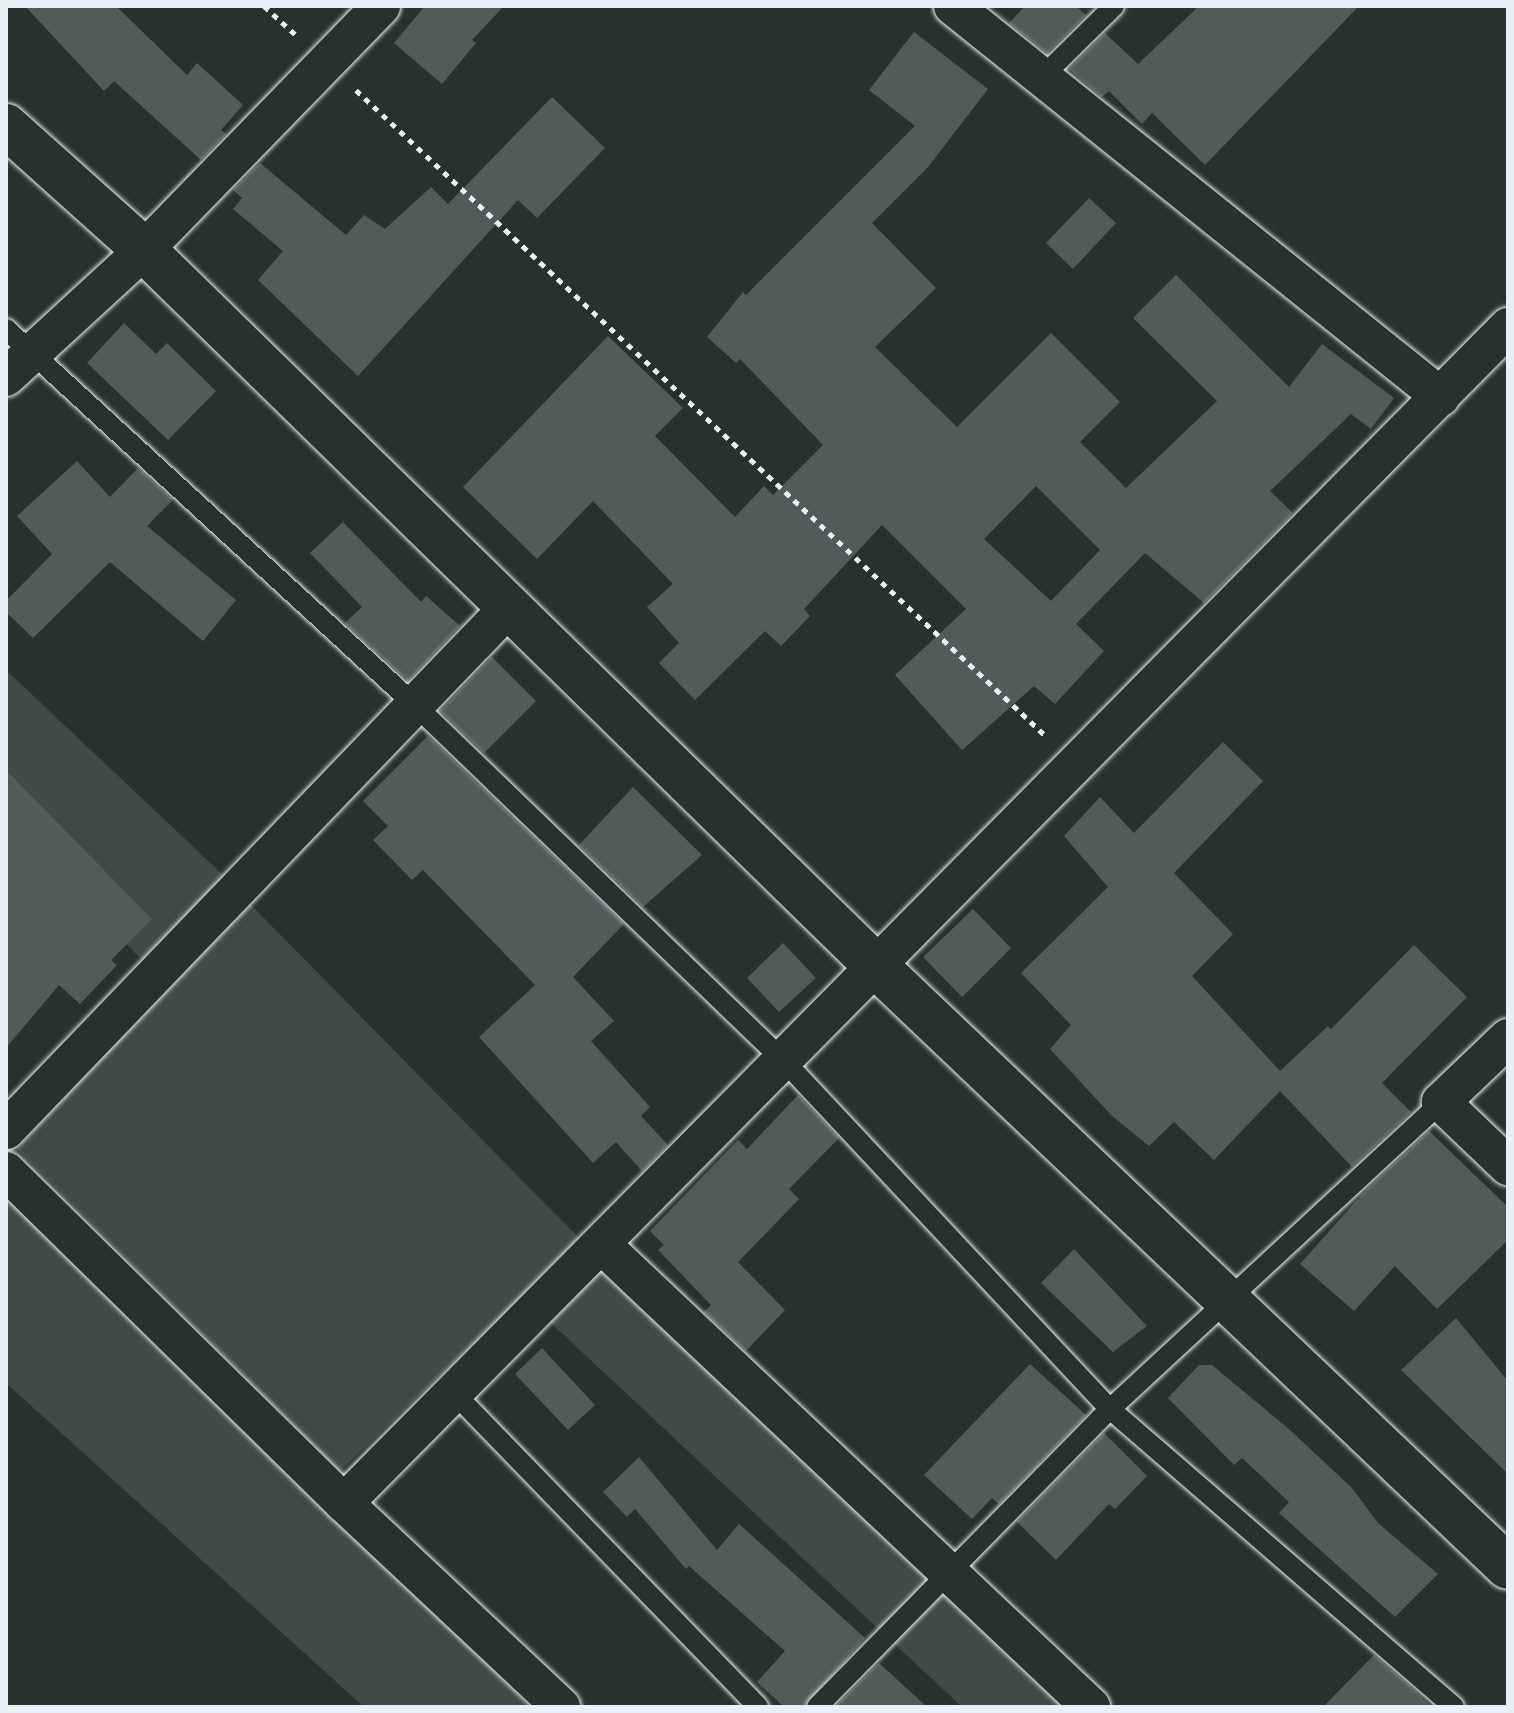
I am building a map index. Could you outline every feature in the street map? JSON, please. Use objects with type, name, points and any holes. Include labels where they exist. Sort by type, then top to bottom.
[{"type":"street","points":[[15,353],[144,250],[381,6]]},
{"type":"street","points":[[972,12],[1042,77],[1441,397]]},
{"type":"street","points":[[6,126],[144,250],[878,968],[1508,1567]]},
{"type":"street","points":[[344,1503],[1078,766],[1508,327]]},
{"type":"street","points":[[6,1130],[510,606]]},
{"type":"street","points":[[1508,1038],[1441,1102],[1508,1166]]},
{"type":"street","points":[[6,1171],[344,1503],[561,1707]]},
{"type":"street","points":[[602,1245],[1091,1707]]},
{"type":"lane","points":[[1042,77],[1114,6]]},
{"type":"lane","points":[[15,353],[415,705],[785,1062],[1110,1409],[1454,1707]]},
{"type":"lane","points":[[817,1707],[946,1572],[1110,1409],[1441,1102]]},
{"type":"lane","points":[[454,1393],[758,1707]]},
{"type":"path","points":[[328,64],[1078,766]]},
{"type":"shaded area","points":[[6,670],[238,889],[156,974],[6,823]]},
{"type":"shaded area","points":[[248,902],[581,1240],[340,1471],[17,1149]]},
{"type":"shaded area","points":[[6,1172],[530,1707],[364,1707],[6,1383]]},
{"type":"shaded area","points":[[602,1245],[1092,1707],[962,1707],[537,1310]]},
{"type":"building","points":[[25,6],[116,6],[187,75],[197,63],[243,105],[221,130],[226,134],[201,160],[114,81],[104,91]]},
{"type":"building","points":[[425,6],[504,6],[472,40],[476,43],[442,84],[394,43]]},
{"type":"building","points":[[1025,6],[1076,6],[1086,15],[1047,53],[1009,23]]},
{"type":"building","points":[[1199,6],[1359,6],[1205,165],[1152,113],[1142,124],[1109,91],[1102,97],[1069,69],[1105,33],[1138,64]]},
{"type":"building","points":[[914,32],[988,89],[928,167],[872,223],[936,288],[875,347],[957,427],[1051,333],[1120,402],[1080,442],[1126,488],[1217,401],[1133,318],[1176,275],[1289,387],[1322,344],[1394,398],[1371,429],[1351,414],[1270,491],[1293,513],[1204,603],[1145,553],[1076,624],[1104,651],[1055,704],[1034,686],[962,750],[895,675],[966,609],[882,525],[804,609],[810,616],[781,646],[765,631],[695,700],[659,663],[679,643],[647,607],[673,584],[593,501],[537,559],[463,487],[608,336],[683,408],[655,436],[735,517],[764,486],[773,495],[823,445],[740,359],[736,363],[707,337],[743,292],[746,295],[915,126],[869,90]],"holes":[[[1036,486],[1100,550],[1051,601],[984,539]]]},
{"type":"building","points":[[552,97],[605,148],[537,218],[518,200],[358,376],[258,280],[283,251],[233,209],[242,198],[233,190],[260,163],[346,235],[364,215],[385,229],[431,187],[448,204]]},
{"type":"building","points":[[1089,198],[1116,223],[1073,269],[1046,243]]},
{"type":"building","points":[[124,323],[156,354],[167,343],[216,391],[168,440],[87,363]]},
{"type":"building","points":[[77,461],[110,497],[138,468],[173,500],[147,526],[236,600],[203,641],[110,562],[33,638],[6,612],[6,601],[52,554],[17,516]]},
{"type":"building","points":[[343,522],[421,602],[426,596],[460,626],[408,681],[345,623],[362,607],[310,553]]},
{"type":"building","points":[[492,657],[536,701],[484,753],[440,711]]},
{"type":"building","points":[[428,736],[624,924],[573,977],[614,1021],[591,1041],[650,1107],[641,1116],[668,1145],[642,1171],[616,1142],[593,1163],[479,1037],[535,985],[423,870],[412,880],[373,840],[388,826],[363,801]]},
{"type":"building","points":[[1223,742],[1263,781],[1174,873],[1233,934],[1192,976],[1280,1071],[1328,1026],[1331,1029],[1414,945],[1467,997],[1382,1083],[1411,1112],[1352,1167],[1280,1091],[1214,1160],[1174,1122],[1149,1146],[1112,1116],[1050,1049],[1071,1025],[1021,973],[1108,887],[1064,836],[1100,797],[1134,833]]},
{"type":"building","points":[[6,770],[152,919],[111,960],[117,965],[80,1004],[59,985],[6,1048]]},
{"type":"building","points":[[633,787],[702,855],[643,907],[579,845]]},
{"type":"building","points":[[973,909],[1011,948],[962,997],[923,957]]},
{"type":"building","points":[[783,943],[816,978],[779,1012],[747,978]]},
{"type":"building","points":[[798,1095],[839,1138],[789,1189],[799,1199],[738,1262],[785,1310],[746,1351],[704,1312],[711,1305],[658,1250],[664,1245],[650,1231],[738,1140],[747,1149]]},
{"type":"building","points":[[1429,1131],[1508,1207],[1508,1240],[1437,1309],[1395,1266],[1354,1311],[1300,1264],[1366,1190]]},
{"type":"building","points":[[1074,1249],[1147,1326],[1113,1352],[1041,1283]]},
{"type":"building","points":[[1456,1318],[1508,1381],[1508,1474],[1401,1370]]},
{"type":"building","points":[[542,1348],[595,1405],[568,1430],[515,1374]]},
{"type":"building","points":[[1030,1364],[1086,1415],[999,1504],[992,1498],[972,1519],[924,1475]]},
{"type":"building","points":[[1199,1365],[1212,1365],[1290,1430],[1352,1488],[1378,1523],[1438,1574],[1395,1617],[1279,1513],[1289,1502],[1242,1458],[1234,1465],[1168,1398]]},
{"type":"building","points":[[1104,1433],[1147,1476],[1115,1509],[1109,1504],[1056,1560],[1017,1522]]},
{"type":"building","points":[[639,1457],[717,1550],[739,1524],[865,1638],[804,1707],[784,1707],[757,1682],[785,1651],[689,1566],[686,1569],[635,1509],[627,1517],[603,1492]]},
{"type":"building","points":[[1374,1655],[1410,1686],[1431,1707],[1323,1707]]},
{"type":"building","points":[[879,1663],[927,1707],[835,1707]]}]
